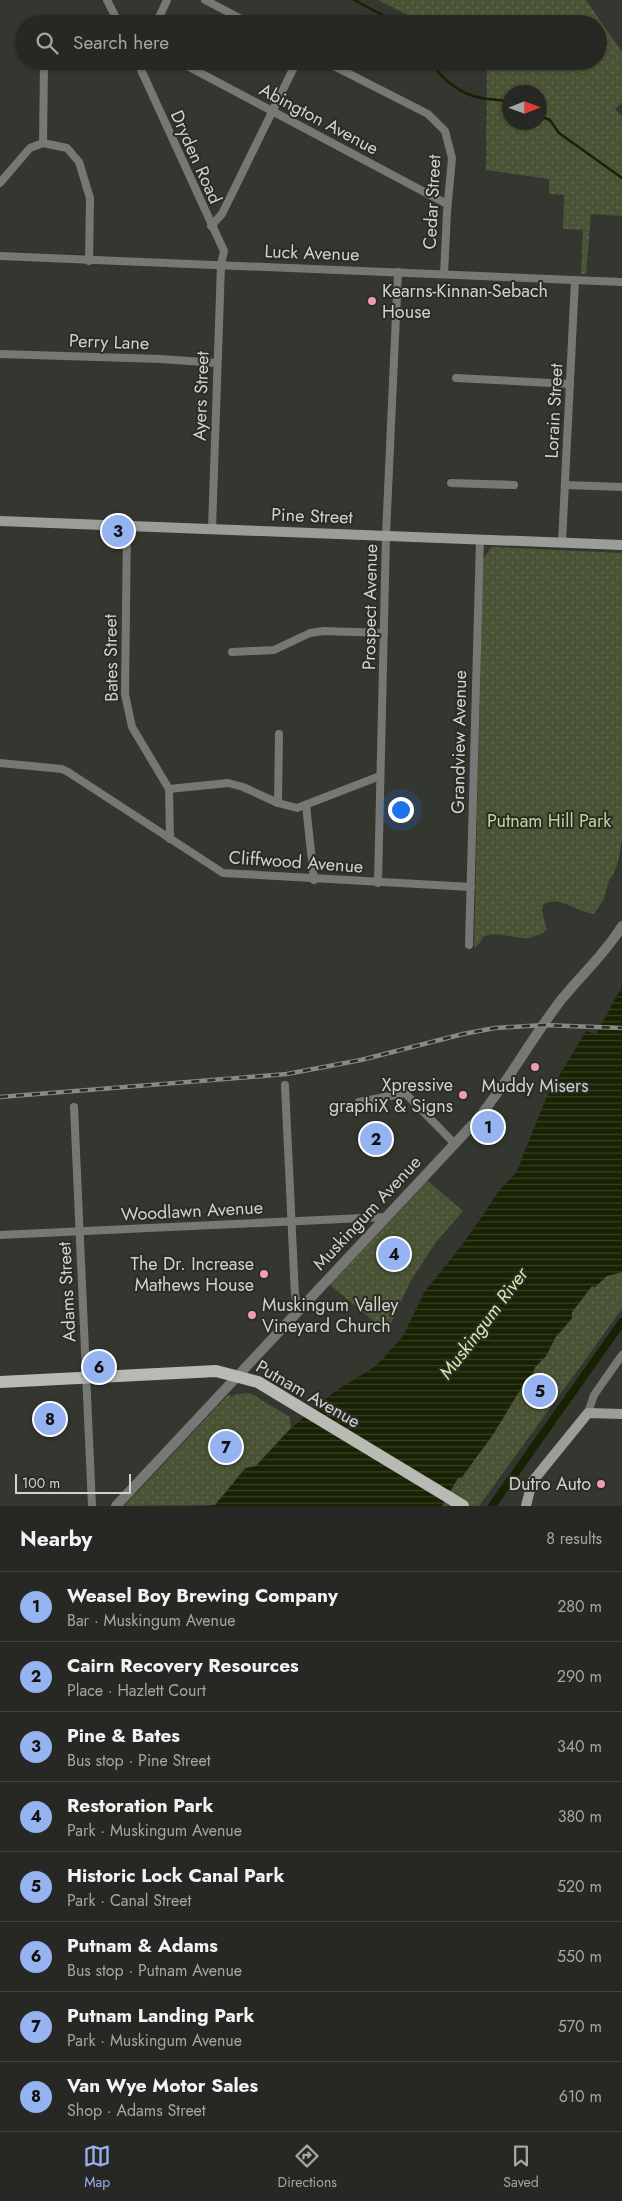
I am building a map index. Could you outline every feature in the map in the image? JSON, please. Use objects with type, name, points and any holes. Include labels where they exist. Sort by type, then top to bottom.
[{"type":"main road","name":"Pine Street","points":[[0,521],[622,545]]},
{"type":"main road","name":"Putnam Avenue","points":[[0,1382],[216,1371],[238,1375],[258,1382],[463,1506]]},
{"type":"main road","points":[[526,1506],[532,1482],[588,1413],[622,1414]]},
{"type":"street","points":[[107,0],[114,15]]},
{"type":"street","points":[[160,15],[167,0]]},
{"type":"street","points":[[205,0],[234,15]]},
{"type":"street","points":[[43,144],[44,70]]},
{"type":"street","name":"Dryden Road","points":[[141,70],[224,251],[221,265]]},
{"type":"street","name":"Abington Avenue","points":[[195,70],[447,204]]},
{"type":"street","points":[[212,226],[222,214],[293,70]]},
{"type":"street","name":"Cedar Street","points":[[342,70],[428,114],[444,132],[452,158],[447,204],[444,274]]},
{"type":"street","points":[[0,183],[30,148],[43,144],[67,148],[79,162],[91,203],[89,261]]},
{"type":"street","name":"Luck Avenue","points":[[0,256],[622,282]]},
{"type":"street","name":"Ayers Street","points":[[212,529],[221,265]]},
{"type":"street","name":"Prospect Avenue","points":[[378,883],[386,536],[398,272]]},
{"type":"street","name":"Lorain Street","points":[[562,543],[575,280]]},
{"type":"street","name":"Perry Lane","points":[[0,354],[160,359],[217,363]]},
{"type":"street","points":[[456,378],[570,384]]},
{"type":"street","points":[[451,483],[514,485]]},
{"type":"street","points":[[565,485],[622,487]]},
{"type":"street","name":"Bates Street","points":[[127,526],[124,656],[127,707],[132,727],[169,789],[170,839]]},
{"type":"street","name":"Grandview Avenue","points":[[469,945],[480,540]]},
{"type":"street","points":[[232,652],[274,650],[310,633],[324,631],[384,633]]},
{"type":"street","points":[[278,803],[279,734]]},
{"type":"street","name":"Cliffwood Avenue","points":[[0,763],[62,768],[223,873],[314,880],[471,887]]},
{"type":"street","points":[[169,789],[228,782],[278,803],[297,808],[380,776]]},
{"type":"street","points":[[306,806],[314,880]]},
{"type":"street","name":"Muskingum Avenue","points":[[116,1506],[492,1101],[561,1000],[602,954],[622,926]]},
{"type":"street","points":[[285,1085],[295,1295],[298,1311]]},
{"type":"street","points":[[359,1102],[405,1093],[454,1142]]},
{"type":"street","name":"Adams Street","points":[[74,1107],[92,1506]]},
{"type":"street","name":"Woodlawn Avenue","points":[[0,1235],[385,1217]]},
{"type":"street","points":[[588,1413],[594,1394],[622,1355]]},
{"type":"green space","points":[[378,0],[586,0],[596,15],[408,15]]},
{"type":"green space","points":[[607,30],[622,52],[622,103],[615,109],[622,116],[622,216],[591,214],[586,274],[581,274],[583,230],[563,229],[564,195],[549,194],[549,179],[486,170],[487,70],[607,70]]},
{"type":"green space","name":"Putnam Hill Park","points":[[491,547],[622,553],[622,840],[618,862],[609,880],[604,899],[594,914],[561,902],[549,902],[543,905],[542,911],[547,930],[529,938],[498,934],[491,935],[483,937],[474,948],[483,560]]},
{"type":"green space","points":[[427,1180],[463,1211],[436,1242],[410,1282],[387,1332],[330,1285]]},
{"type":"green space","points":[[622,1272],[622,1309],[479,1506],[442,1506],[458,1478],[462,1477],[494,1433],[523,1385],[532,1377],[535,1367],[546,1356],[555,1338],[572,1318],[572,1312],[592,1286],[595,1286],[607,1276]]},
{"type":"green space","points":[[250,1393],[290,1417],[291,1428],[256,1466],[245,1468],[215,1505],[124,1506],[229,1394],[232,1397],[236,1394]]},
{"type":"water","points":[[622,986],[622,1272],[607,1276],[595,1287],[592,1286],[572,1312],[572,1318],[555,1338],[546,1356],[535,1367],[532,1377],[523,1385],[494,1433],[462,1477],[458,1478],[442,1506],[205,1506],[215,1505],[246,1468],[256,1466],[291,1428],[334,1392],[376,1366],[403,1336],[425,1291],[463,1244],[501,1188],[516,1173],[547,1096],[586,1031],[596,1034]]},
{"type":"waterway","points":[[354,0],[382,15]]},
{"type":"waterway","points":[[437,70],[459,90],[485,99],[502,100]]},
{"type":"waterway","points":[[547,119],[550,120],[559,133],[622,178]]},
{"type":"waterway","name":"Muskingum River","points":[[492,1506],[622,1322]]},
{"type":"railway","points":[[0,1097],[287,1074],[361,1060],[463,1034],[495,1028],[544,1025],[622,1028]]},
{"type":"place","name":"Kearns-Kinnan-Sebach House","points":[[372,301]]},
{"type":"place","name":"Pine & Bates","points":[[118,531]]},
{"type":"place","name":"Muddy Misers","points":[[535,1067]]},
{"type":"place","name":"Xpressive graphiX & Signs","points":[[463,1095]]},
{"type":"place","name":"Weasel Boy Brewing Company","points":[[488,1127]]},
{"type":"place","name":"Cairn Recovery Resources","points":[[376,1139]]},
{"type":"place","name":"Restoration Park","points":[[394,1254]]},
{"type":"place","name":"The Dr. Increase Mathews House","points":[[264,1274]]},
{"type":"place","name":"Muskingum Valley Vineyard Church","points":[[252,1315]]},
{"type":"place","name":"Putnam & Adams","points":[[99,1367]]},
{"type":"place","name":"Historic Lock Canal Park","points":[[540,1391]]},
{"type":"place","name":"Van Wye Motor Sales","points":[[50,1419]]},
{"type":"place","name":"Putnam Landing Park","points":[[226,1447]]},
{"type":"place","name":"Dutro Auto","points":[[601,1484]]}]
